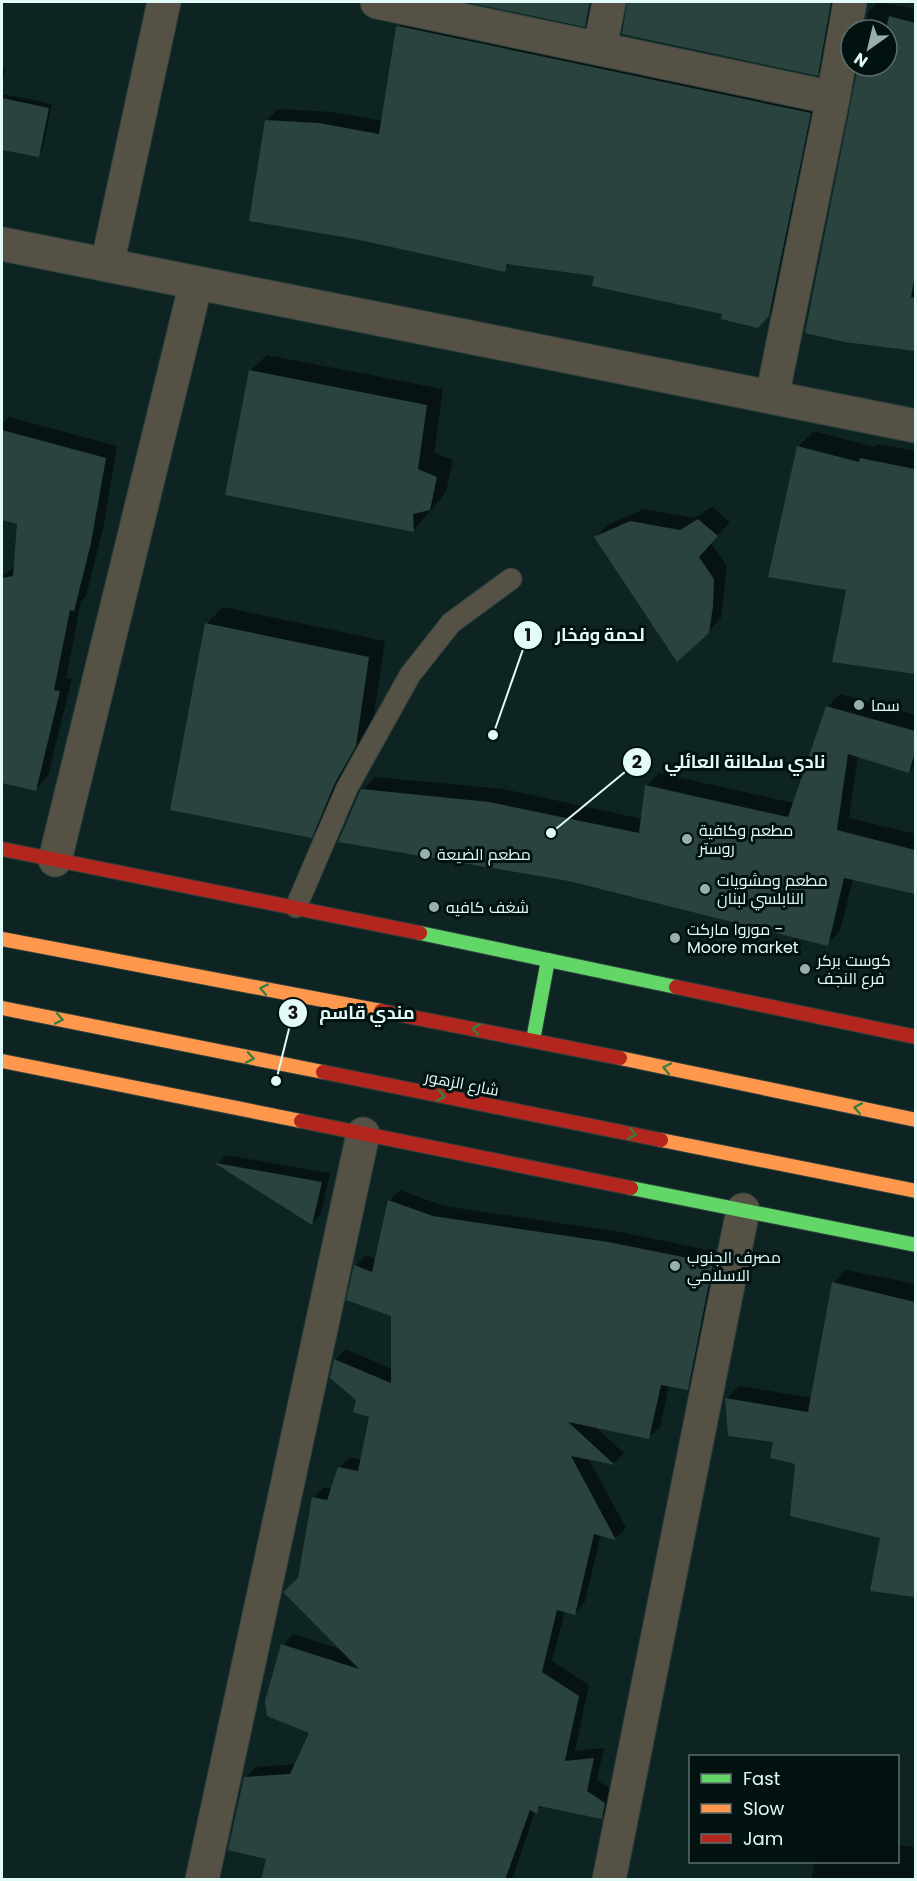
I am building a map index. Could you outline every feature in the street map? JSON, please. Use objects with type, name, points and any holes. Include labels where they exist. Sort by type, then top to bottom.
[{"type":"main road","points":[[2,849],[915,1037]]},
{"type":"main road","points":[[2,939],[533,1040],[915,1120]]},
{"type":"main road","points":[[533,1040],[548,960]]},
{"type":"main road","name":"شارع الزهور","points":[[2,1008],[513,1115],[915,1191]]},
{"type":"main road","points":[[2,1061],[363,1134],[506,1157],[742,1210],[915,1245]]},
{"type":"street","points":[[107,265],[164,2]]},
{"type":"street","points":[[377,2],[833,98]]},
{"type":"street","points":[[600,48],[609,2]]},
{"type":"street","points":[[772,397],[833,98],[850,2]]},
{"type":"street","points":[[2,244],[915,426]]},
{"type":"street","points":[[55,860],[196,283]]},
{"type":"street","points":[[202,1880],[363,1134]]},
{"type":"street","points":[[609,1880],[742,1210]]},
{"type":"lane","points":[[296,908],[347,788],[410,675],[452,623],[511,579]]},
{"type":"building","points":[[466,2],[590,2],[585,27]]},
{"type":"building","points":[[627,2],[831,2],[818,76],[622,34]]},
{"type":"building","points":[[899,19],[915,23],[915,275],[911,297],[915,298],[915,351],[845,342],[805,333],[856,78],[899,78]]},
{"type":"building","points":[[398,26],[811,113],[769,316],[758,328],[721,319],[722,314],[592,286],[594,276],[507,264],[505,272],[355,239],[249,221],[265,120],[319,123],[379,134]]},
{"type":"building","points":[[2,98],[49,108],[39,157],[2,150]]},
{"type":"building","points":[[249,370],[427,405],[418,469],[437,477],[430,510],[413,514],[414,532],[225,495]]},
{"type":"building","points":[[2,430],[106,458],[91,543],[74,611],[70,610],[54,690],[60,691],[36,791],[2,783],[2,578],[13,576],[17,524],[2,520]]},
{"type":"building","points":[[797,446],[859,462],[860,458],[915,469],[915,674],[832,662],[846,590],[768,577]]},
{"type":"building","points":[[698,519],[718,536],[699,557],[714,579],[713,606],[709,633],[677,662],[594,537],[630,521],[680,530]]},
{"type":"building","points":[[205,623],[369,657],[356,746],[335,783],[312,838],[170,810]]},
{"type":"building","points":[[826,706],[915,731],[915,752],[909,773],[848,754],[837,830],[915,850],[915,894],[844,878],[828,946],[569,881],[338,842],[361,789],[489,802],[639,833],[645,785],[788,817]]},
{"type":"building","points":[[216,1164],[322,1182],[312,1225]]},
{"type":"building","points":[[388,1200],[433,1216],[608,1242],[713,1263],[688,1390],[661,1385],[649,1439],[568,1422],[615,1465],[571,1456],[616,1540],[594,1534],[575,1615],[557,1610],[542,1672],[579,1696],[565,1761],[594,1758],[587,1791],[605,1803],[602,1819],[539,1806],[537,1814],[530,1810],[505,1880],[261,1880],[266,1859],[228,1850],[244,1777],[290,1774],[309,1733],[267,1716],[265,1701],[281,1644],[359,1669],[283,1592],[298,1578],[312,1497],[327,1500],[338,1467],[358,1471],[369,1417],[353,1412],[356,1400],[330,1378],[334,1359],[391,1383],[391,1316],[346,1300],[354,1265],[372,1272]]},
{"type":"building","points":[[832,1282],[915,1302],[915,1597],[870,1591],[880,1538],[790,1516],[795,1464],[770,1458],[773,1442],[728,1436],[725,1398],[808,1412]]},
{"type":"traffic: fast","points":[[420,933],[676,987]]},
{"type":"traffic: fast","points":[[533,1040],[548,960]]},
{"type":"traffic: fast","points":[[631,1188],[916,1245]]},
{"type":"traffic: slow","points":[[2,939],[381,1011]]},
{"type":"traffic: slow","points":[[2,1008],[323,1072]]},
{"type":"traffic: slow","points":[[620,1058],[916,1120]]},
{"type":"traffic: slow","points":[[2,1061],[301,1121]]},
{"type":"traffic: slow","points":[[661,1140],[916,1191]]},
{"type":"traffic: jam","points":[[2,849],[420,933]]},
{"type":"traffic: jam","points":[[676,987],[916,1037]]},
{"type":"traffic: jam","points":[[381,1011],[620,1058]]},
{"type":"traffic: jam","points":[[323,1072],[661,1140]]},
{"type":"traffic: jam","points":[[301,1121],[631,1188]]},
{"type":"place","name":"سما","points":[[859,705]]},
{"type":"place","name":"لحمة وفخار","points":[[493,735]]},
{"type":"place","name":"نادي سلطانة العائلي","points":[[551,833]]},
{"type":"place","name":"مطعم وكافية روستر","points":[[687,839]]},
{"type":"place","name":"مطعم الضيعة","points":[[425,854]]},
{"type":"place","name":"مطعم ومشويات النابلسي لبنان","points":[[705,889]]},
{"type":"place","name":"شغف كافيه","points":[[434,907]]},
{"type":"place","name":"موروا ماركت - Moore market","points":[[675,938]]},
{"type":"place","name":"كوست بركر فرع النجف","points":[[805,969]]},
{"type":"place","name":"مندي قاسم","points":[[276,1081]]},
{"type":"place","name":"مصرف الجنوب الاسلامي","points":[[675,1266]]}]
